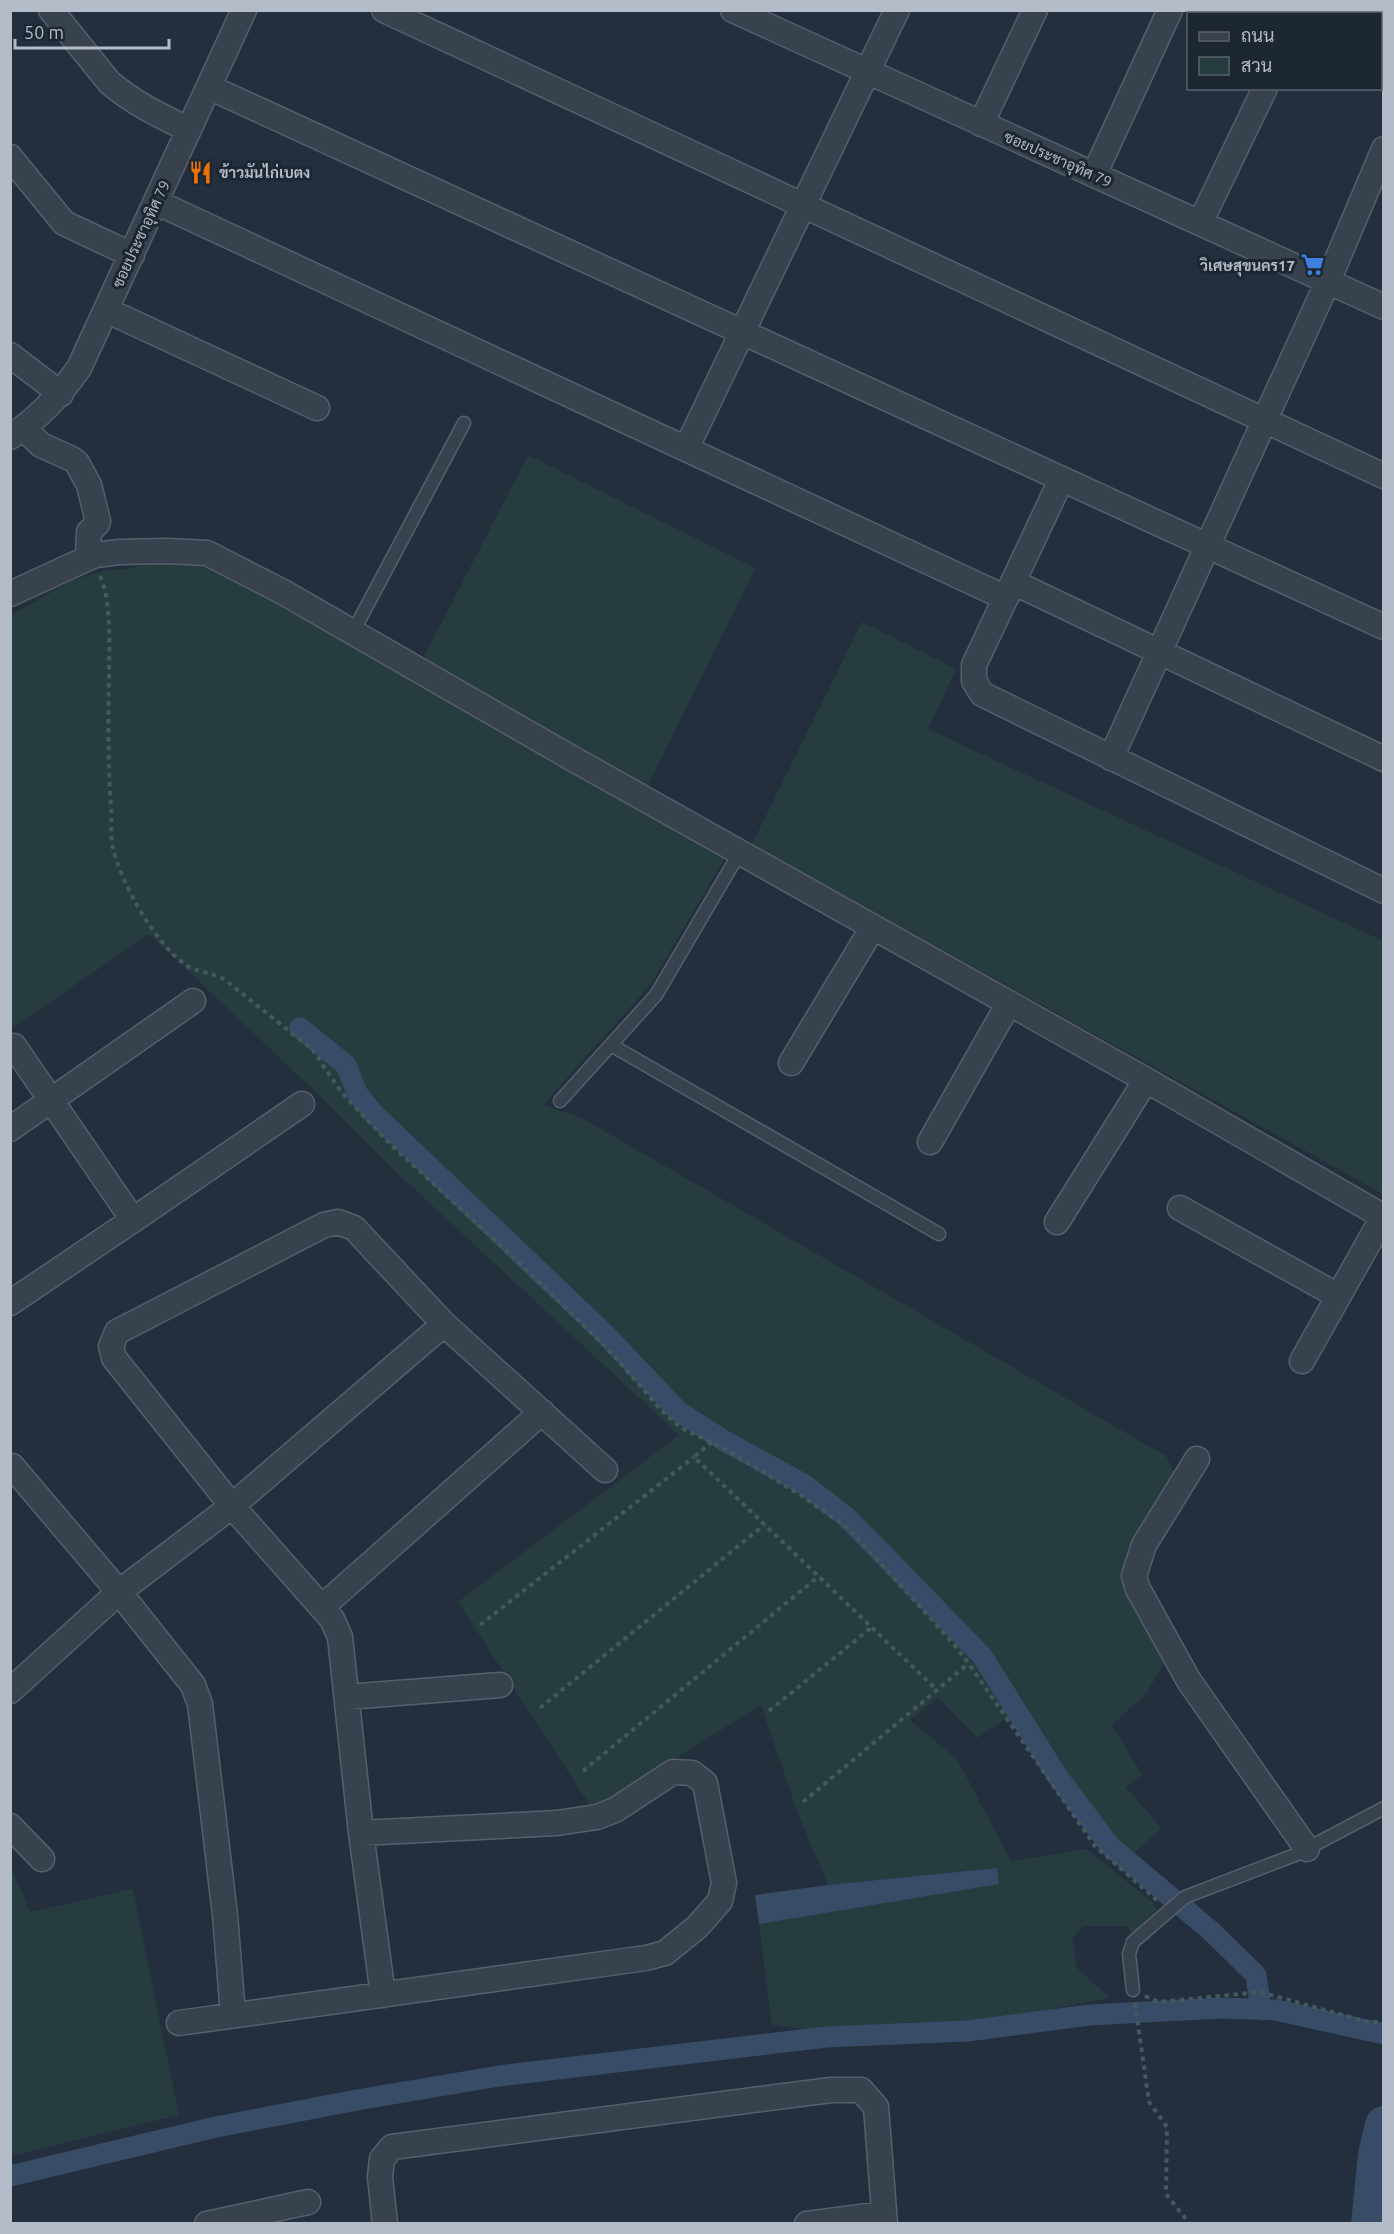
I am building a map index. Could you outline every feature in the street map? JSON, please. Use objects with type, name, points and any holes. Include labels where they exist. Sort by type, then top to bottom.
[{"type":"street","points":[[51,10],[109,82],[120,92],[133,102],[189,130]]},
{"type":"street","name":"ซอยประชาอุทิศ 79","points":[[17,433],[61,394],[79,368],[244,10]]},
{"type":"street","points":[[384,10],[1383,476]]},
{"type":"street","points":[[686,449],[897,10]]},
{"type":"street","points":[[981,124],[1035,10]]},
{"type":"street","points":[[1094,175],[1170,10]]},
{"type":"street","name":"ซอยประชาอุทิศ 79","points":[[744,13],[1383,307]]},
{"type":"street","points":[[209,87],[1383,627]]},
{"type":"street","points":[[1200,223],[1264,90]]},
{"type":"street","points":[[1110,758],[1328,281],[1383,149]]},
{"type":"street","points":[[10,157],[64,223],[132,255]]},
{"type":"street","points":[[156,202],[686,449],[1159,652],[1383,759]]},
{"type":"street","points":[[106,310],[317,408]]},
{"type":"street","points":[[10,355],[61,394]]},
{"type":"street","points":[[17,433],[72,459],[83,471],[98,521],[89,532],[93,561]]},
{"type":"street","points":[[1061,480],[974,665],[974,681],[982,694],[1383,891]]},
{"type":"street","points":[[10,594],[120,552],[207,553],[283,592],[1146,1080],[1383,1217],[1302,1361]]},
{"type":"street","points":[[791,1063],[873,927]]},
{"type":"street","points":[[10,1129],[192,1000]]},
{"type":"street","points":[[930,1142],[1009,1003]]},
{"type":"street","points":[[14,1046],[133,1220]]},
{"type":"street","points":[[1057,1222],[1146,1080]]},
{"type":"street","points":[[10,1303],[302,1104]]},
{"type":"street","points":[[1180,1208],[1338,1296]]},
{"type":"street","points":[[383,1995],[361,1833],[340,1637],[332,1619],[232,1506],[114,1358],[111,1346],[117,1332],[324,1225],[338,1222],[354,1228],[444,1324],[605,1470]]},
{"type":"street","points":[[10,1691],[118,1592],[232,1506],[444,1324]]},
{"type":"street","points":[[322,1607],[542,1412]]},
{"type":"street","points":[[1197,1458],[1144,1545],[1134,1576],[1138,1589],[1189,1681],[1307,1849]]},
{"type":"street","points":[[12,1466],[193,1685],[200,1704],[225,1915],[234,2015]]},
{"type":"street","points":[[347,1697],[500,1685]]},
{"type":"street","points":[[179,2023],[646,1958],[665,1953],[696,1927],[720,1901],[724,1883],[705,1783],[692,1773],[673,1772],[615,1810],[597,1818],[557,1823],[361,1833]]},
{"type":"street","points":[[10,1826],[42,1859]]},
{"type":"street","points":[[385,2223],[380,2177],[382,2159],[392,2147],[831,2090],[861,2090],[876,2108],[885,2219],[807,2223]]},
{"type":"street","points":[[207,2223],[308,2202]]},
{"type":"lane","points":[[353,632],[464,423]]},
{"type":"lane","points":[[560,1101],[656,995],[740,852]]},
{"type":"lane","points":[[610,1045],[939,1234]]},
{"type":"lane","points":[[1136,1992],[1130,1967],[1130,1948],[1167,1906],[1307,1849],[1383,1808]]},
{"type":"path","points":[[93,561],[103,584],[110,648],[108,753],[113,848],[127,884],[146,920],[160,940],[186,966],[216,974],[312,1049],[342,1093],[391,1145],[507,1251],[607,1348],[662,1412],[681,1428],[722,1447],[799,1494],[848,1528],[969,1664],[1095,1846],[1167,1906]]},
{"type":"path","points":[[480,1625],[712,1442]]},
{"type":"path","points":[[693,1457],[936,1689]]},
{"type":"path","points":[[540,1708],[765,1525]]},
{"type":"path","points":[[583,1771],[819,1576]]},
{"type":"path","points":[[769,1711],[872,1627]]},
{"type":"path","points":[[803,1802],[936,1689],[969,1664]]},
{"type":"path","points":[[1190,2223],[1166,2194],[1167,2127],[1149,2102],[1136,1992],[1159,2002],[1260,1992],[1368,2022],[1383,2022]]},
{"type":"green space","points":[[528,455],[755,568],[646,790],[422,661]]},
{"type":"green space","points":[[181,562],[208,568],[247,587],[726,856],[651,984],[543,1105],[582,1118],[1166,1456],[1175,1474],[1138,1542],[1166,1661],[1146,1694],[1112,1725],[1142,1774],[1126,1788],[1162,1828],[1123,1863],[1088,1828],[1013,1714],[977,1738],[938,1697],[910,1720],[957,1759],[1011,1861],[1087,1849],[1153,1903],[1157,1911],[1132,1935],[1127,1926],[1083,1926],[1072,1938],[1077,1968],[1110,1998],[961,2026],[914,2022],[817,2031],[772,2025],[759,1924],[999,1884],[997,1868],[828,1885],[797,1811],[761,1705],[593,1810],[458,1602],[679,1435],[395,1171],[324,1100],[149,934],[11,1029],[11,615],[73,580],[109,570],[122,570],[145,564]]},
{"type":"green space","points":[[862,622],[956,669],[928,729],[1383,941],[1383,1194],[752,844]]},
{"type":"green space","points":[[10,1864],[30,1912],[133,1889],[179,2115],[11,2156]]},
{"type":"water","points":[[997,1868],[999,1884],[759,1924],[755,1895],[828,1885]]},
{"type":"waterway","points":[[300,1028],[346,1065],[357,1093],[372,1112],[605,1334],[678,1411],[728,1443],[805,1485],[845,1516],[882,1553],[982,1656],[1058,1777],[1110,1846],[1211,1931],[1256,1975],[1261,2010]]},
{"type":"waterway","points":[[10,2176],[216,2127],[357,2100],[499,2076],[826,2037],[967,2031],[1090,2015],[1220,2008],[1276,2010],[1384,2034]]},
{"type":"waterway","points":[[1370,2224],[1377,2155],[1384,2125]]},
{"type":"place","name":"ข้าวมันไก่เบตง","points":[[201,172]]},
{"type":"place","name":"วิเศษสุขนคร17","points":[[1313,265]]}]
